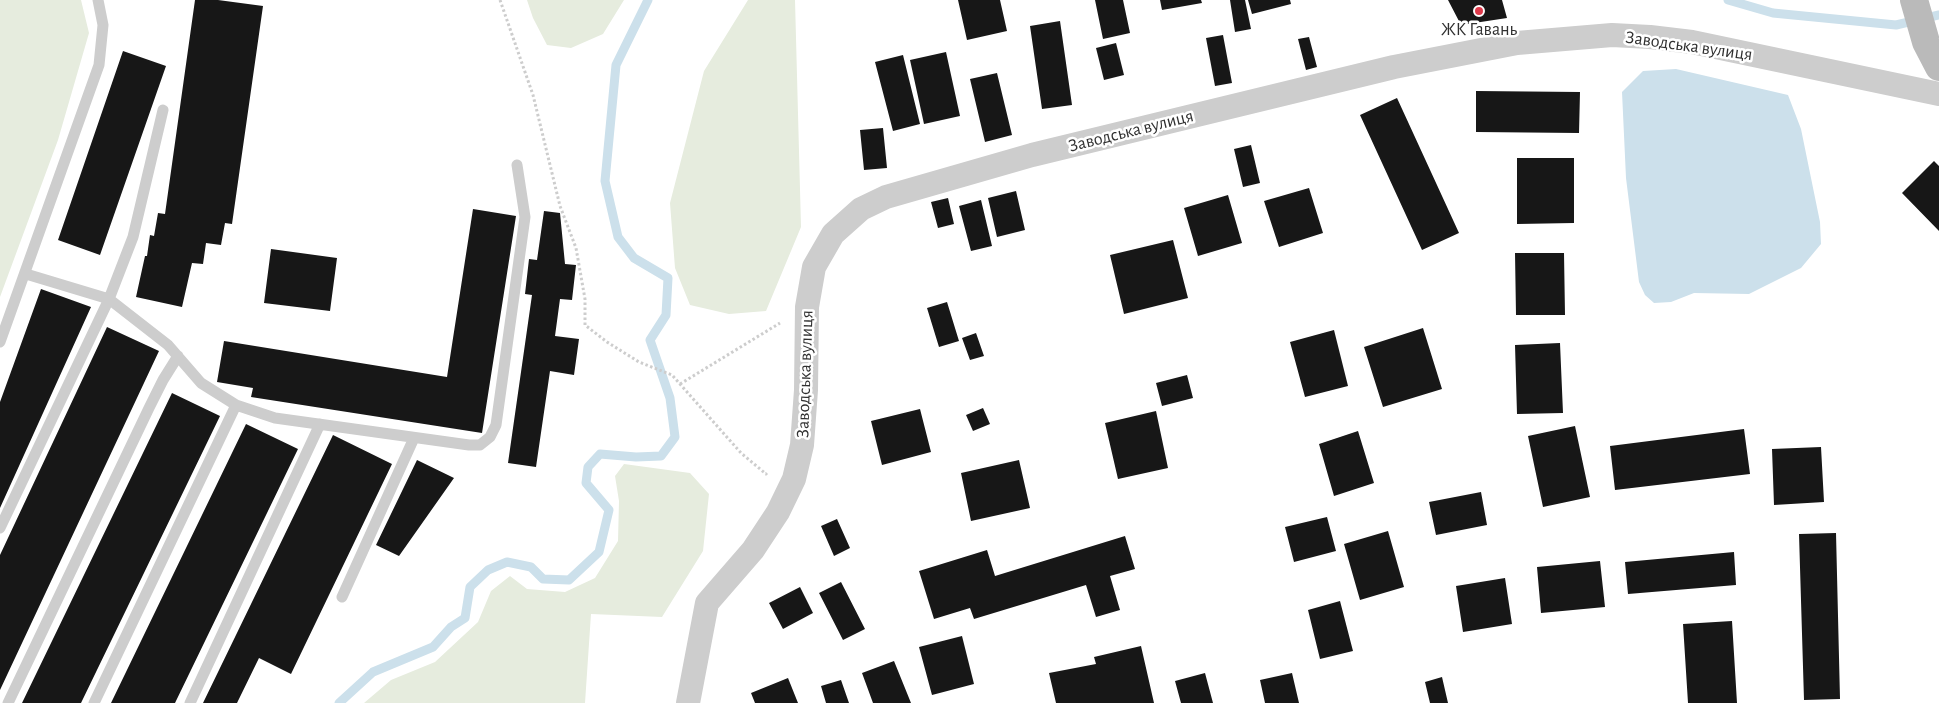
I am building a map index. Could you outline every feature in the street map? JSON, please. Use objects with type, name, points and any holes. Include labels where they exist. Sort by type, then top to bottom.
[{"type":"main road","points":[[1914,0],[1926,42],[1939,67]]},
{"type":"street","name":"Заводська вулиця","points":[[688,703],[708,603],[753,550],[778,512],[794,479],[802,445],[806,390],[806,307],[814,267],[832,234],[861,209],[886,197],[1032,156],[1394,67],[1517,43],[1612,35],[1650,37],[1702,44],[1939,94]]},
{"type":"lane","points":[[0,342],[26,274],[99,65],[103,25],[98,0]]},
{"type":"lane","points":[[0,528],[109,299],[133,237],[163,110]]},
{"type":"lane","points":[[26,274],[109,299],[168,345],[202,382],[236,406],[275,418],[469,446],[480,445],[490,438],[496,425],[525,217],[517,164]]},
{"type":"lane","points":[[8,703],[149,408],[178,356]]},
{"type":"lane","points":[[94,703],[236,406]]},
{"type":"lane","points":[[190,703],[320,424]]},
{"type":"lane","points":[[342,597],[414,438]]},
{"type":"path","points":[[500,0],[533,95],[560,206],[576,248],[585,300],[585,325],[606,342],[638,362],[672,375],[742,453],[766,474],[802,445]]},
{"type":"path","points":[[680,384],[806,307]]},
{"type":"shaded area","points":[[0,0],[81,0],[89,33],[58,140],[0,297]]},
{"type":"shaded area","points":[[527,0],[624,0],[603,34],[571,48],[547,45],[533,18]]},
{"type":"shaded area","points":[[748,0],[795,0],[801,227],[766,311],[729,314],[690,305],[675,268],[670,203],[704,71]]},
{"type":"shaded area","points":[[624,464],[690,473],[709,494],[703,551],[662,617],[591,614],[585,703],[364,703],[391,680],[435,662],[478,622],[491,591],[510,576],[527,589],[565,592],[595,578],[618,541],[619,501],[615,476]]},
{"type":"water","points":[[1676,69],[1788,95],[1801,129],[1820,222],[1821,244],[1801,268],[1749,294],[1694,293],[1671,302],[1654,303],[1645,295],[1639,282],[1626,178],[1622,92],[1643,71]]},
{"type":"building","points":[[195,0],[218,0],[263,6],[232,224],[225,223],[221,245],[206,243],[203,264],[192,263],[182,307],[136,297],[145,256],[147,256],[150,235],[154,236],[158,213],[165,214]]},
{"type":"building","points":[[958,0],[1000,0],[1007,31],[967,40]]},
{"type":"building","points":[[1095,0],[1123,0],[1130,33],[1103,39]]},
{"type":"building","points":[[1160,0],[1201,0],[1202,3],[1162,10]]},
{"type":"building","points":[[1230,0],[1245,0],[1251,29],[1235,32]]},
{"type":"building","points":[[1248,0],[1290,0],[1291,4],[1252,14]]},
{"type":"building","name":"ЖК Гавань","points":[[1448,0],[1502,0],[1507,18],[1461,25]]},
{"type":"building","points":[[1060,21],[1072,105],[1042,109],[1030,26]]},
{"type":"building","points":[[1223,35],[1232,83],[1215,86],[1206,38]]},
{"type":"building","points":[[1309,37],[1317,67],[1306,70],[1298,39]]},
{"type":"building","points":[[1116,43],[1124,75],[1104,80],[1096,48]]},
{"type":"building","points":[[123,51],[166,66],[100,255],[58,240]]},
{"type":"building","points":[[946,52],[960,116],[924,124],[910,60]]},
{"type":"building","points":[[903,55],[920,124],[893,131],[875,62]]},
{"type":"building","points":[[997,73],[1012,135],[985,142],[970,79]]},
{"type":"building","points":[[1476,91],[1580,92],[1579,133],[1476,132]]},
{"type":"building","points":[[1397,98],[1459,233],[1422,250],[1360,115]]},
{"type":"building","points":[[883,128],[887,168],[864,170],[860,130]]},
{"type":"building","points":[[1251,145],[1260,183],[1243,187],[1234,149]]},
{"type":"building","points":[[1517,158],[1574,158],[1574,223],[1517,224]]},
{"type":"building","points":[[1934,161],[1939,166],[1939,231],[1902,193]]},
{"type":"building","points":[[1309,188],[1323,233],[1279,247],[1264,201]]},
{"type":"building","points":[[1016,191],[1025,230],[997,237],[988,198]]},
{"type":"building","points":[[1228,195],[1242,243],[1198,256],[1184,208]]},
{"type":"building","points":[[948,198],[954,224],[938,228],[931,202]]},
{"type":"building","points":[[981,200],[992,246],[971,251],[959,206]]},
{"type":"building","points":[[473,209],[516,216],[482,433],[251,397],[253,388],[217,382],[224,341],[447,377]]},
{"type":"building","points":[[544,211],[560,213],[565,264],[576,265],[572,300],[560,299],[555,336],[579,339],[574,375],[550,371],[536,467],[508,463],[532,295],[525,294],[529,259],[537,260]]},
{"type":"building","points":[[1173,240],[1188,298],[1124,314],[1110,255]]},
{"type":"building","points":[[271,249],[337,258],[330,311],[264,303]]},
{"type":"building","points":[[1515,253],[1564,253],[1565,315],[1516,315]]},
{"type":"building","points":[[41,289],[91,307],[0,508],[0,402]]},
{"type":"building","points":[[947,302],[959,341],[939,347],[927,308]]},
{"type":"building","points":[[107,327],[159,351],[0,690],[0,555]]},
{"type":"building","points":[[1423,328],[1442,389],[1383,407],[1364,347]]},
{"type":"building","points":[[1334,330],[1348,386],[1305,397],[1290,342]]},
{"type":"building","points":[[976,333],[984,356],[970,360],[962,338]]},
{"type":"building","points":[[1560,343],[1563,413],[1517,414],[1515,345]]},
{"type":"building","points":[[1187,375],[1193,398],[1162,406],[1156,383]]},
{"type":"building","points":[[172,393],[220,416],[81,703],[22,703]]},
{"type":"building","points":[[983,408],[990,424],[973,431],[966,415]]},
{"type":"building","points":[[920,409],[931,452],[882,465],[871,421]]},
{"type":"building","points":[[1156,411],[1168,468],[1118,479],[1105,423]]},
{"type":"building","points":[[246,424],[298,449],[175,703],[111,703]]},
{"type":"building","points":[[1575,426],[1590,497],[1543,507],[1528,436]]},
{"type":"building","points":[[1744,429],[1750,474],[1615,490],[1610,446]]},
{"type":"building","points":[[1358,431],[1374,483],[1334,496],[1319,444]]},
{"type":"building","points":[[333,435],[392,464],[291,674],[259,658],[237,703],[203,703]]},
{"type":"building","points":[[1821,447],[1824,502],[1774,505],[1772,449]]},
{"type":"building","points":[[417,460],[454,478],[399,556],[376,545]]},
{"type":"building","points":[[1019,460],[1030,508],[971,521],[961,473]]},
{"type":"building","points":[[1481,492],[1487,525],[1436,535],[1429,502]]},
{"type":"building","points":[[1327,517],[1336,551],[1294,562],[1285,527]]},
{"type":"building","points":[[837,519],[850,548],[834,556],[821,526]]},
{"type":"building","points":[[1388,531],[1404,587],[1360,600],[1344,544]]},
{"type":"building","points":[[1836,533],[1840,699],[1804,700],[1799,534]]},
{"type":"building","points":[[1125,536],[1135,569],[1110,576],[1120,610],[1096,617],[1086,585],[974,619],[970,608],[934,619],[919,571],[987,550],[995,576]]},
{"type":"building","points":[[1734,552],[1736,585],[1628,594],[1625,562]]},
{"type":"building","points":[[1600,561],[1605,607],[1541,613],[1537,567]]},
{"type":"building","points":[[1505,578],[1512,624],[1463,632],[1456,586]]},
{"type":"building","points":[[841,582],[865,629],[843,640],[819,593]]},
{"type":"building","points":[[800,587],[813,613],[783,629],[769,603]]},
{"type":"building","points":[[1340,601],[1353,651],[1320,659],[1308,610]]},
{"type":"building","points":[[1732,621],[1737,703],[1688,703],[1683,624]]},
{"type":"building","points":[[962,636],[974,684],[932,695],[919,647]]},
{"type":"building","points":[[1141,646],[1154,703],[1056,703],[1049,673],[1096,664],[1094,657]]},
{"type":"building","points":[[894,661],[911,703],[873,703],[862,673]]},
{"type":"building","points":[[1205,673],[1213,703],[1181,703],[1175,681]]},
{"type":"building","points":[[1292,673],[1299,703],[1265,703],[1260,680]]},
{"type":"building","points":[[1442,677],[1448,703],[1430,703],[1425,682]]},
{"type":"building","points":[[788,678],[798,703],[755,703],[751,693]]},
{"type":"building","points":[[841,680],[849,703],[826,703],[821,686]]},
{"type":"waterway","points":[[339,703],[373,672],[433,647],[451,627],[465,618],[470,587],[488,570],[507,562],[531,567],[543,579],[569,580],[599,552],[609,510],[586,483],[588,467],[600,454],[636,457],[661,456],[675,437],[670,398],[650,340],[666,315],[668,278],[634,258],[618,237],[605,181],[616,65],[648,0]]},
{"type":"waterway","points":[[1728,0],[1773,13],[1896,25],[1939,15]]},
{"type":"place","name":"ЖК Гавань","points":[[1479,11]]}]
